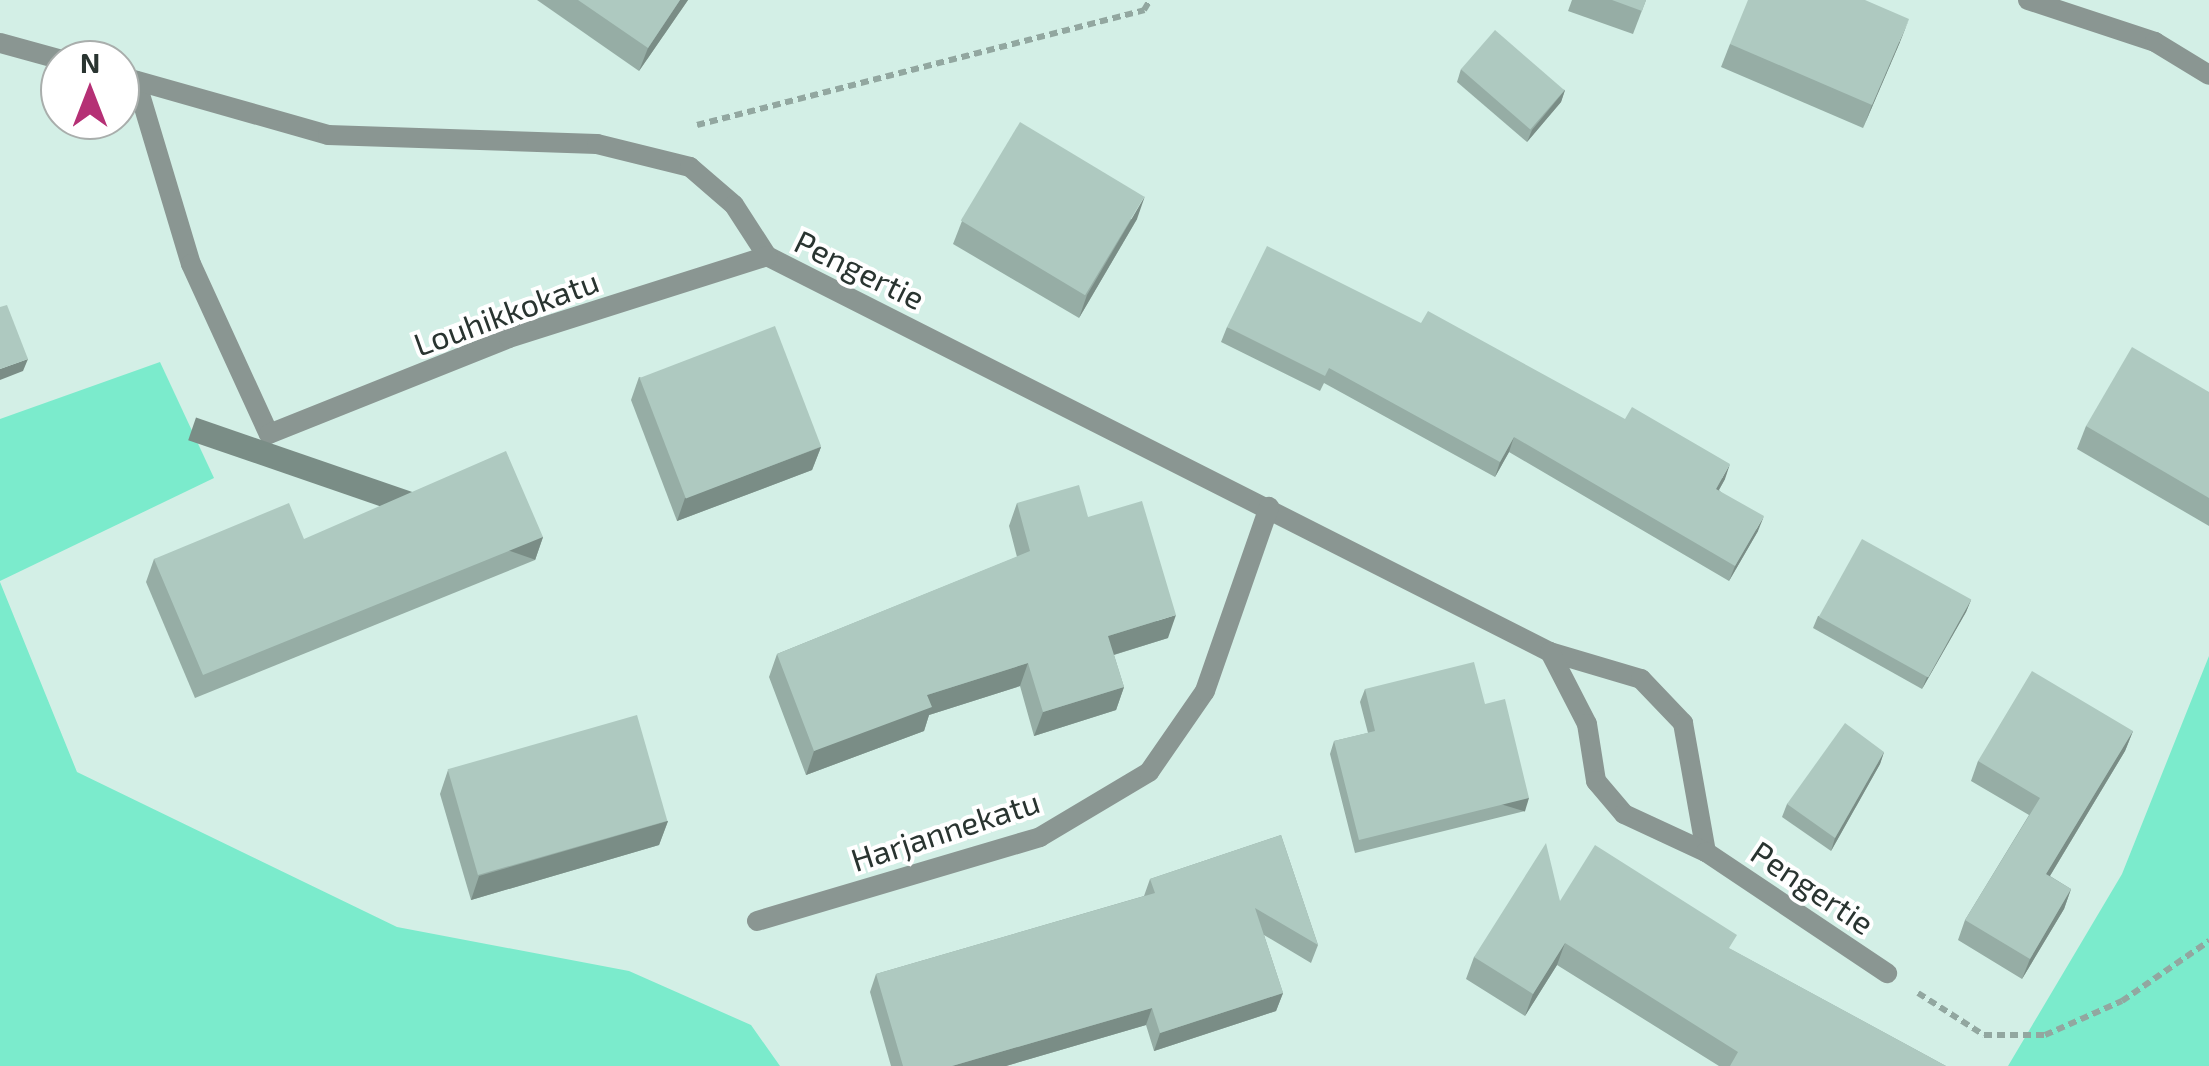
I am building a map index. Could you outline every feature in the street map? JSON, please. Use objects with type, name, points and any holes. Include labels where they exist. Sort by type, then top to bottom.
[{"type":"street","points":[[2028,0],[2154,42],[2209,76]]},
{"type":"street","points":[[0,43],[40,54]]},
{"type":"street","name":"Pengertie","points":[[140,82],[328,135],[597,144],[690,167],[734,205],[766,256],[1550,652],[1641,680],[1683,722],[1706,852]]},
{"type":"street","name":"Louhikkokatu","points":[[140,114],[191,264],[269,434],[510,338],[766,256]]},
{"type":"street","name":"Harjannekatu","points":[[757,921],[1040,836],[1148,772],[1206,692],[1269,507]]},
{"type":"street","name":"Pengertie","points":[[1550,652],[1587,724],[1596,780],[1624,814],[1706,852],[1887,973]]},
{"type":"path","points":[[652,158],[703,121],[1144,10],[1150,0]]},
{"type":"path","points":[[1887,973],[1984,1035],[2045,1035],[2122,1001],[2209,941]]},
{"type":"green space","points":[[160,362],[214,478],[0,581],[0,419]]},
{"type":"green space","points":[[0,582],[77,772],[397,927],[629,971],[751,1025],[780,1066],[0,1066]]},
{"type":"green space","points":[[2209,656],[2209,1066],[2008,1066],[2122,874]]},
{"type":"building","points":[[578,0],[680,0],[648,48]]},
{"type":"building","points":[[1612,0],[1646,0],[1642,11]]},
{"type":"building","points":[[1748,0],[1865,0],[1909,19],[1872,105],[1730,44]]},
{"type":"building","points":[[1495,30],[1564,90],[1530,130],[1461,69]]},
{"type":"building","points":[[1020,122],[1144,197],[1085,295],[961,221]]},
{"type":"building","points":[[1267,246],[1421,323],[1428,311],[1625,419],[1632,407],[1730,464],[1716,489],[1764,516],[1735,566],[1514,437],[1500,462],[1329,368],[1325,376],[1227,327]]},
{"type":"building","points":[[7,305],[28,359],[0,369],[0,307]]},
{"type":"building","points":[[775,326],[821,446],[686,498],[640,378]]},
{"type":"building","points":[[2132,347],[2209,392],[2209,498],[2086,426]]},
{"type":"building","points":[[506,451],[543,537],[203,675],[154,559],[289,503],[304,539]]},
{"type":"building","points":[[1079,485],[1088,517],[1142,501],[1176,615],[1108,636],[1124,687],[1043,712],[1028,663],[927,695],[932,707],[814,751],[777,654],[1030,551],[1017,503]]},
{"type":"building","points":[[1862,539],[1971,600],[1928,677],[1819,617]]},
{"type":"building","points":[[1474,662],[1485,704],[1505,699],[1529,798],[1359,840],[1334,741],[1375,731],[1365,689]]},
{"type":"building","points":[[2032,671],[2133,731],[2046,874],[2071,889],[2030,959],[1965,920],[2040,798],[1978,761]]},
{"type":"building","points":[[637,715],[667,821],[478,875],[448,769]]},
{"type":"building","points":[[1845,723],[1884,752],[1835,838],[1787,804]]},
{"type":"building","points":[[1281,835],[1318,945],[1255,908],[1283,993],[1160,1033],[1152,1008],[952,1066],[903,1066],[876,974],[1155,893],[1150,879]]},
{"type":"building","points":[[1546,843],[1560,901],[1595,845],[1737,935],[1729,948],[1946,1066],[1730,1066],[1738,1052],[1565,943],[1533,994],[1474,957]]}]
